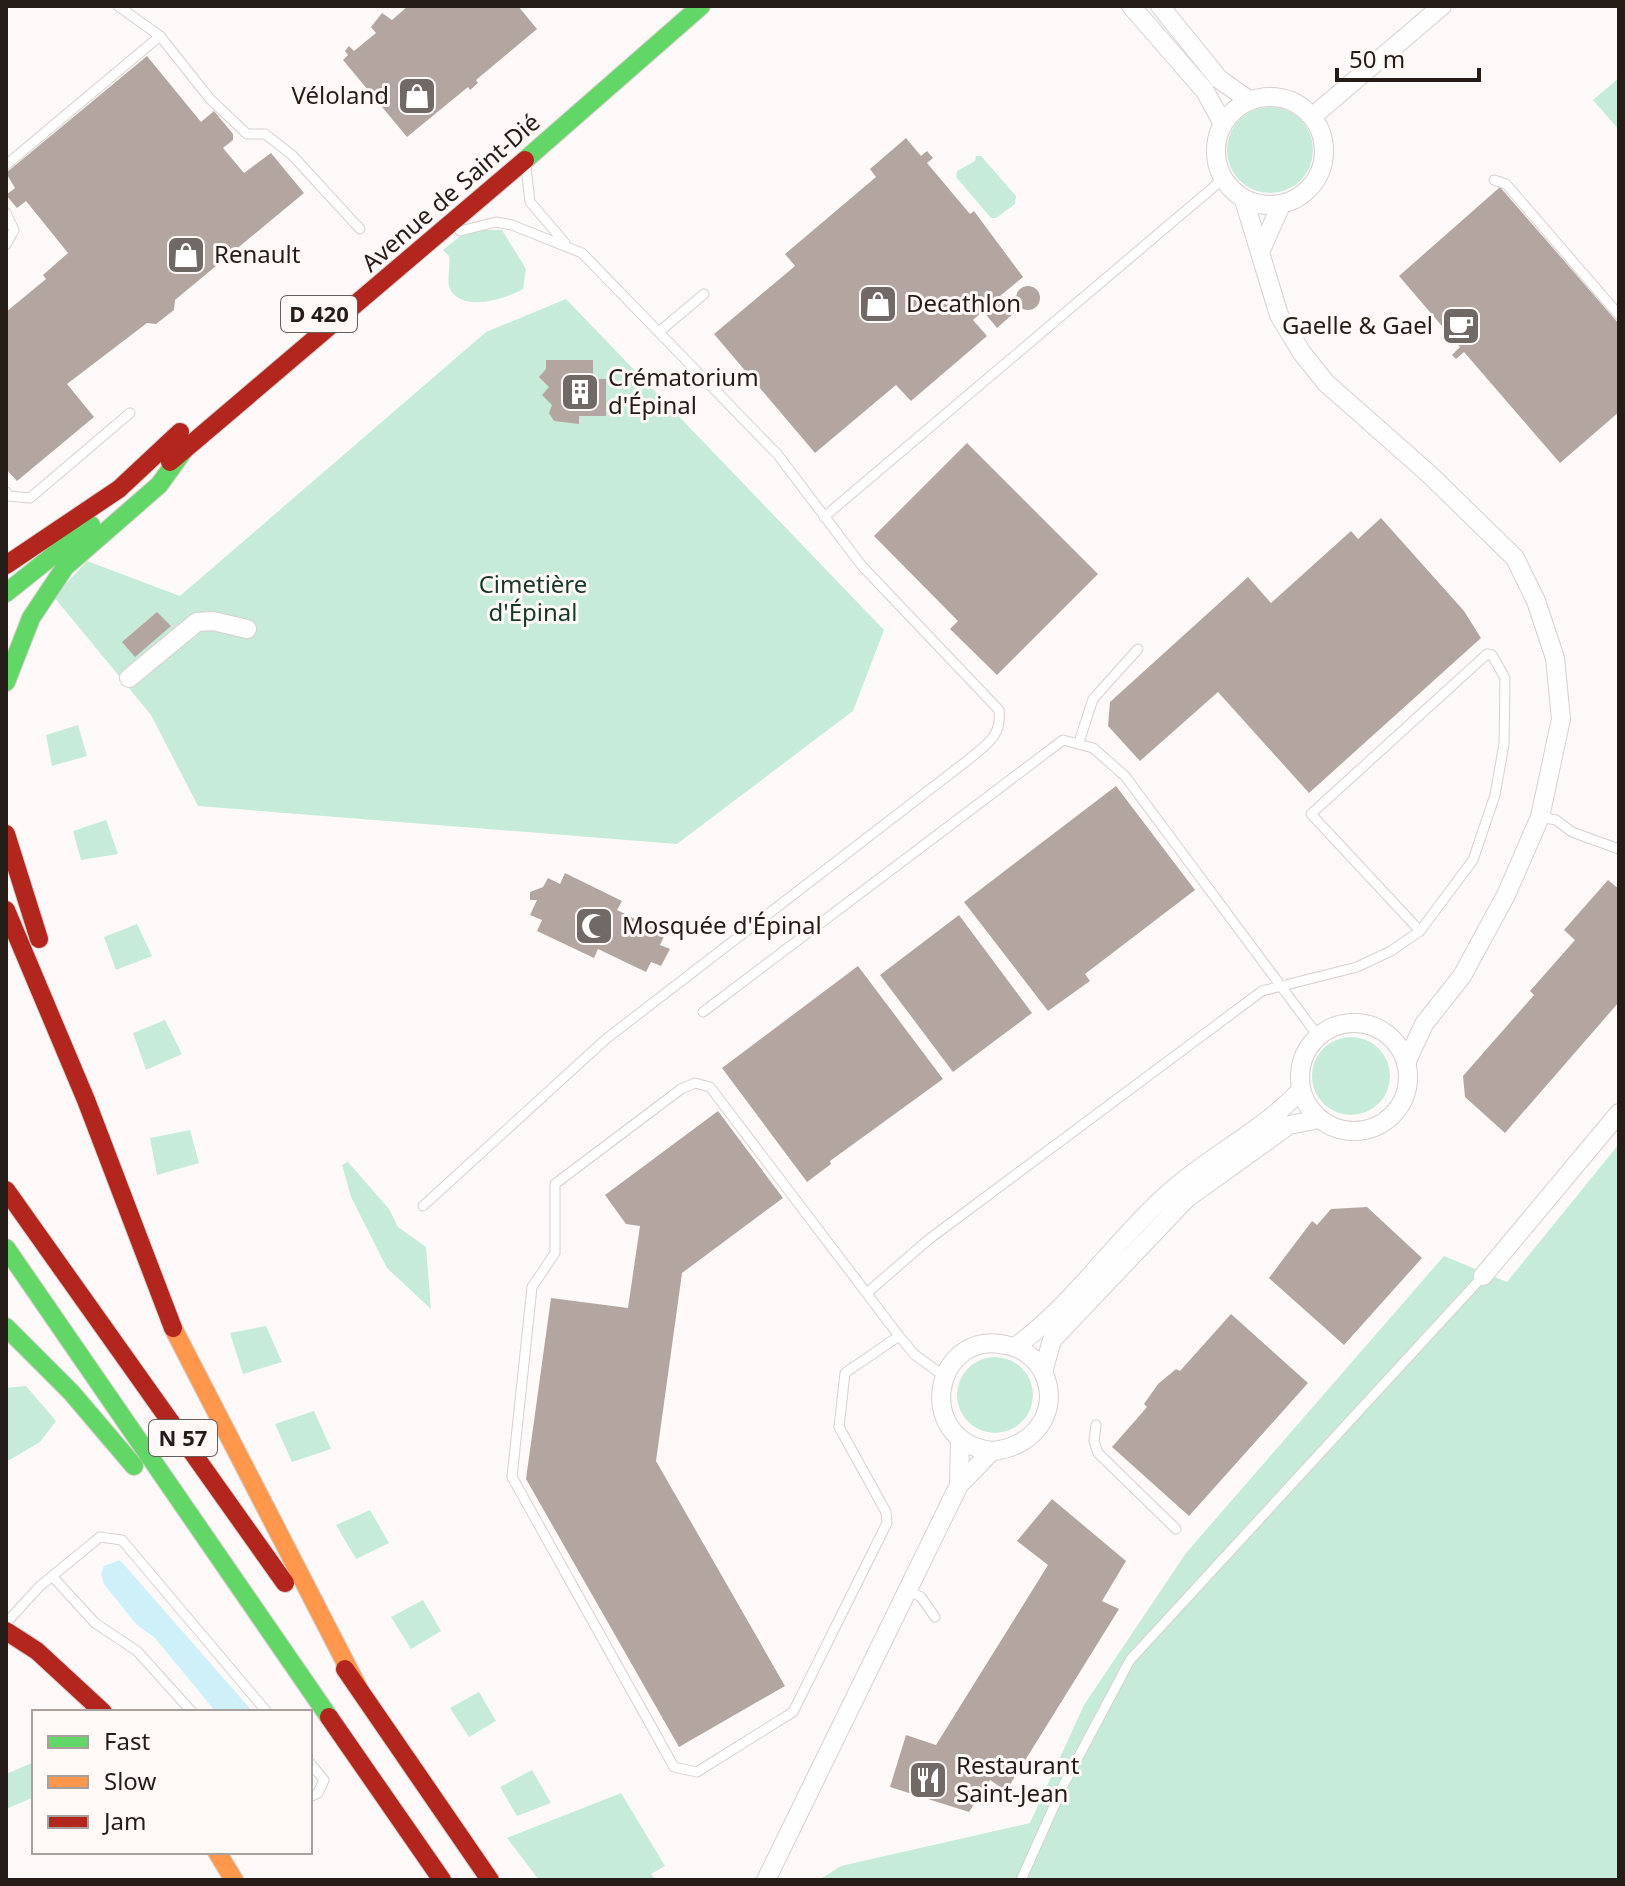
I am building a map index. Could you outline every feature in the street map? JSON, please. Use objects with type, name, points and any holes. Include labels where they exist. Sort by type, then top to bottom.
[{"type":"main road","name":"Avenue de Saint-Dié","points":[[6,565],[119,489],[152,455],[677,6]]},
{"type":"main road","name":"Avenue de Saint-Dié","points":[[6,593],[400,270],[701,6]]},
{"type":"main road","points":[[6,682],[31,618],[65,567],[159,485],[185,449]]},
{"type":"main road","points":[[6,834],[86,1100]]},
{"type":"main road","points":[[6,910],[86,1100],[162,1304],[207,1399],[358,1687]]},
{"type":"main road","name":"N 57","points":[[6,1190],[358,1687],[490,1880]]},
{"type":"main road","name":"N 57","points":[[6,1248],[442,1880]]},
{"type":"main road","points":[[6,1327],[71,1392],[181,1521],[227,1565]]},
{"type":"main road","points":[[6,1631],[37,1651],[101,1710]]},
{"type":"main road","points":[[218,1854],[234,1880]]},
{"type":"street","points":[[1131,6],[1205,91],[1223,124]]},
{"type":"street","points":[[1160,6],[1219,79],[1250,101]]},
{"type":"street","points":[[1312,117],[1442,6]]},
{"type":"street","points":[[1244,200],[1262,205],[1281,205],[1301,196],[1319,177],[1325,145],[1312,117],[1284,99],[1267,97],[1250,101],[1234,110],[1223,124],[1216,142],[1216,161],[1223,179],[1244,200],[1279,315],[1318,373],[1470,512],[1515,558],[1536,601],[1555,658],[1561,719],[1540,817],[1506,895],[1462,976],[1424,1024],[1406,1063],[1407,1086],[1403,1100],[1384,1121],[1353,1131],[1335,1128],[1319,1119],[1301,1090],[1302,1061],[1318,1036],[1346,1024],[1376,1028],[1389,1036],[1406,1063]]},
{"type":"street","points":[[1260,252],[1281,205]]},
{"type":"street","points":[[129,678],[174,637],[197,622],[213,621],[247,629]]},
{"type":"street","points":[[1389,1036],[1424,1024]]},
{"type":"street","points":[[1015,1347],[1040,1329],[1161,1200],[1205,1162],[1282,1112],[1301,1090]]},
{"type":"street","points":[[1483,1276],[1619,1113]]},
{"type":"street","points":[[1043,1372],[1052,1340],[1186,1199],[1289,1125],[1319,1119]]},
{"type":"street","points":[[959,1485],[960,1439],[942,1410],[940,1393],[944,1376],[953,1362],[974,1347],[999,1343],[1015,1347],[1036,1362],[1043,1372],[1049,1400],[1040,1427],[1019,1445],[992,1451],[960,1439]]},
{"type":"street","points":[[766,1880],[959,1485],[992,1451]]},
{"type":"lane","points":[[118,6],[160,36],[210,99],[247,134],[265,134],[292,155],[360,229]]},
{"type":"lane","points":[[6,165],[160,36]]},
{"type":"lane","points":[[526,159],[530,202],[567,246]]},
{"type":"lane","points":[[824,517],[1223,179]]},
{"type":"lane","points":[[1494,180],[1506,184],[1619,315]]},
{"type":"lane","points":[[6,213],[14,230],[6,245]]},
{"type":"lane","points":[[400,270],[458,232],[476,225],[512,225],[582,253],[778,455],[862,566],[984,691],[999,710],[1001,727],[993,739],[968,760],[606,1039],[423,1206]]},
{"type":"lane","points":[[660,331],[704,294]]},
{"type":"lane","points":[[6,492],[9,496],[30,498],[130,413]]},
{"type":"lane","points":[[1079,742],[1093,699],[1138,649]]},
{"type":"lane","points":[[868,1292],[928,1240],[1262,991],[1357,967],[1391,951],[1420,931],[1473,860],[1495,795],[1504,744],[1505,678],[1492,655],[1487,654],[1311,814],[1420,931]]},
{"type":"lane","points":[[703,1012],[1063,740],[1093,748],[1125,776],[1318,1036]]},
{"type":"lane","points":[[1540,817],[1556,820],[1572,832],[1619,849]]},
{"type":"lane","points":[[899,1336],[845,1373],[839,1427],[886,1512],[887,1523],[793,1712],[697,1772],[674,1767],[512,1477],[532,1287],[555,1253],[555,1184],[681,1089],[695,1083],[710,1087],[899,1336],[915,1355],[944,1376]]},
{"type":"lane","points":[[1021,1880],[1064,1784],[1130,1660],[1483,1276]]},
{"type":"lane","points":[[1096,1425],[1094,1441],[1098,1453],[1176,1529]]},
{"type":"lane","points":[[6,1623],[52,1576],[100,1537],[122,1540],[265,1710]]},
{"type":"lane","points":[[52,1576],[95,1623],[137,1651],[190,1710]]},
{"type":"lane","points":[[908,1590],[921,1597],[935,1617]]},
{"type":"lane","points":[[312,1765],[324,1780],[318,1793],[312,1796]]},
{"type":"green space","points":[[1619,78],[1619,130],[1593,100]]},
{"type":"green space","points":[[1270,107],[1294,114],[1306,126],[1313,150],[1306,174],[1294,186],[1270,193],[1246,186],[1234,174],[1227,150],[1234,126],[1246,114]]},
{"type":"green space","points":[[976,156],[981,156],[1016,196],[1015,204],[996,218],[991,218],[956,177],[957,171],[975,161]]},
{"type":"green space","points":[[480,230],[502,230],[526,269],[523,289],[495,300],[474,302],[464,301],[450,289],[449,256],[443,250],[459,237]]},
{"type":"green space","name":"Cimetière d'Épinal","points":[[566,299],[884,630],[853,711],[677,844],[198,806],[151,715],[54,597],[87,561],[180,596],[486,332]]},
{"type":"green space","points":[[78,725],[87,756],[52,766],[46,735]]},
{"type":"green space","points":[[106,820],[118,854],[81,860],[73,831]]},
{"type":"green space","points":[[137,924],[152,956],[116,970],[104,937]]},
{"type":"green space","points":[[165,1020],[182,1054],[146,1070],[133,1033]]},
{"type":"green space","points":[[1351,1037],[1366,1040],[1383,1054],[1390,1076],[1387,1091],[1373,1108],[1351,1115],[1336,1112],[1319,1098],[1312,1076],[1315,1061],[1329,1044]]},
{"type":"green space","points":[[190,1130],[199,1163],[157,1175],[150,1138]]},
{"type":"green space","points":[[1619,1144],[1619,1880],[819,1880],[841,1866],[1030,1823],[1084,1705],[1186,1553],[1444,1256],[1507,1282]]},
{"type":"green space","points":[[348,1162],[389,1209],[398,1227],[426,1247],[431,1309],[387,1268],[351,1197],[342,1165]]},
{"type":"green space","points":[[266,1326],[282,1362],[243,1374],[230,1333]]},
{"type":"green space","points":[[995,1357],[1010,1360],[1022,1368],[1030,1380],[1033,1395],[1030,1410],[1022,1422],[1010,1430],[995,1433],[980,1430],[968,1422],[960,1410],[957,1395],[960,1380],[968,1368],[980,1360]]},
{"type":"green space","points":[[26,1386],[56,1421],[40,1442],[6,1462],[6,1388]]},
{"type":"green space","points":[[314,1411],[331,1449],[292,1462],[275,1424]]},
{"type":"green space","points":[[370,1510],[389,1543],[356,1559],[336,1525]]},
{"type":"green space","points":[[423,1600],[441,1631],[411,1649],[391,1617]]},
{"type":"green space","points":[[479,1692],[496,1721],[469,1737],[450,1708]]},
{"type":"green space","points":[[32,1763],[32,1798],[6,1809],[6,1774]]},
{"type":"green space","points":[[532,1770],[551,1803],[517,1816],[500,1787]]},
{"type":"green space","points":[[621,1793],[665,1866],[651,1874],[656,1880],[539,1880],[507,1838]]},
{"type":"water","points":[[120,1560],[251,1710],[214,1710],[155,1638],[136,1624],[104,1584],[101,1574],[104,1566]]},
{"type":"building","points":[[408,6],[518,6],[537,29],[476,80],[478,83],[470,90],[468,87],[407,137],[343,60],[348,55],[345,51],[349,46],[354,51],[376,33],[371,27],[382,13],[392,20]]},
{"type":"building","points":[[147,56],[201,122],[214,111],[233,134],[233,140],[223,148],[244,173],[271,153],[304,193],[175,300],[174,310],[156,324],[147,323],[67,384],[94,417],[17,481],[6,469],[6,312],[46,279],[43,275],[68,253],[26,201],[17,208],[6,195],[15,188],[6,173]]},
{"type":"building","name":"Decathlon","points":[[906,138],[921,156],[927,151],[933,158],[927,163],[970,214],[974,211],[1023,277],[1000,296],[1014,313],[997,328],[983,311],[973,320],[987,336],[911,401],[896,385],[815,453],[714,334],[795,266],[785,254],[876,177],[870,169]]},
{"type":"building","points":[[1500,187],[1619,324],[1619,412],[1560,463],[1464,352],[1456,359],[1452,355],[1460,347],[1399,276]]},
{"type":"building","points":[[1028,286],[1037,289],[1040,298],[1037,307],[1028,310],[1019,307],[1016,298],[1019,289]]},
{"type":"building","name":"Crématorium d'Épinal","points":[[546,360],[593,360],[593,379],[606,379],[606,416],[579,416],[579,424],[554,421],[549,413],[552,405],[542,395],[549,387],[539,377],[546,369]]},
{"type":"building","points":[[967,443],[1098,574],[997,675],[950,629],[958,621],[874,536]]},
{"type":"building","points":[[1381,518],[1464,611],[1481,638],[1309,793],[1218,692],[1140,761],[1108,726],[1110,702],[1248,577],[1271,603],[1351,531],[1358,539]]},
{"type":"building","points":[[157,612],[171,626],[135,657],[122,642]]},
{"type":"building","points":[[1116,786],[1195,890],[1085,974],[1090,981],[1048,1011],[964,902]]},
{"type":"building","name":"Mosquée d'Épinal","points":[[565,873],[622,901],[617,910],[665,934],[660,945],[670,949],[661,966],[651,962],[646,972],[598,949],[594,958],[537,931],[542,920],[530,915],[537,900],[530,900],[530,892],[543,887],[548,878],[560,884]]},
{"type":"building","points":[[1608,880],[1619,889],[1619,1002],[1505,1133],[1465,1097],[1463,1076],[1534,995],[1530,991],[1575,940],[1564,930]]},
{"type":"building","points":[[959,915],[1032,1013],[953,1072],[880,975]]},
{"type":"building","points":[[858,966],[943,1079],[830,1161],[831,1164],[807,1182],[722,1068]]},
{"type":"building","points":[[718,1111],[783,1198],[682,1273],[656,1461],[785,1686],[679,1747],[526,1479],[551,1298],[628,1308],[640,1226],[626,1224],[605,1195]]},
{"type":"building","points":[[1367,1207],[1422,1258],[1344,1345],[1269,1278],[1312,1221],[1317,1225],[1331,1209]]},
{"type":"building","points":[[1231,1314],[1308,1383],[1189,1516],[1112,1447],[1147,1407],[1144,1404],[1158,1384],[1176,1369],[1180,1371]]},
{"type":"building","points":[[1052,1499],[1126,1561],[1102,1601],[1119,1609],[1006,1791],[990,1780],[969,1812],[890,1787],[906,1735],[936,1745],[1048,1565],[1017,1541]]},
{"type":"traffic: fast","points":[[525,160],[701,6]]},
{"type":"traffic: fast","points":[[6,682],[31,618],[65,567],[159,485],[185,449]]},
{"type":"traffic: fast","points":[[6,593],[91,525]]},
{"type":"traffic: fast","points":[[6,1248],[329,1717]]},
{"type":"traffic: fast","points":[[6,1327],[71,1392],[134,1466]]},
{"type":"traffic: slow","points":[[173,1328],[358,1687]]},
{"type":"traffic: slow","points":[[218,1854],[234,1880]]},
{"type":"traffic: jam","points":[[170,462],[525,160]]},
{"type":"traffic: jam","points":[[6,565],[119,489],[180,432]]},
{"type":"traffic: jam","points":[[6,834],[39,939]]},
{"type":"traffic: jam","points":[[6,910],[86,1100],[173,1328]]},
{"type":"traffic: jam","points":[[6,1190],[285,1583]]},
{"type":"traffic: jam","points":[[6,1631],[37,1651],[101,1710]]},
{"type":"traffic: jam","points":[[345,1669],[490,1880]]},
{"type":"traffic: jam","points":[[329,1717],[442,1880]]},
{"type":"place","name":"Véloland","points":[[417,96]]},
{"type":"place","name":"Renault","points":[[186,255]]},
{"type":"place","name":"Decathlon","points":[[878,304]]},
{"type":"place","name":"Gaelle & Gael","points":[[1461,326]]},
{"type":"place","name":"Crématorium d'Épinal","points":[[580,392]]},
{"type":"place","name":"Mosquée d'Épinal","points":[[594,926]]},
{"type":"place","name":"Restaurant Saint-Jean","points":[[928,1780]]}]
